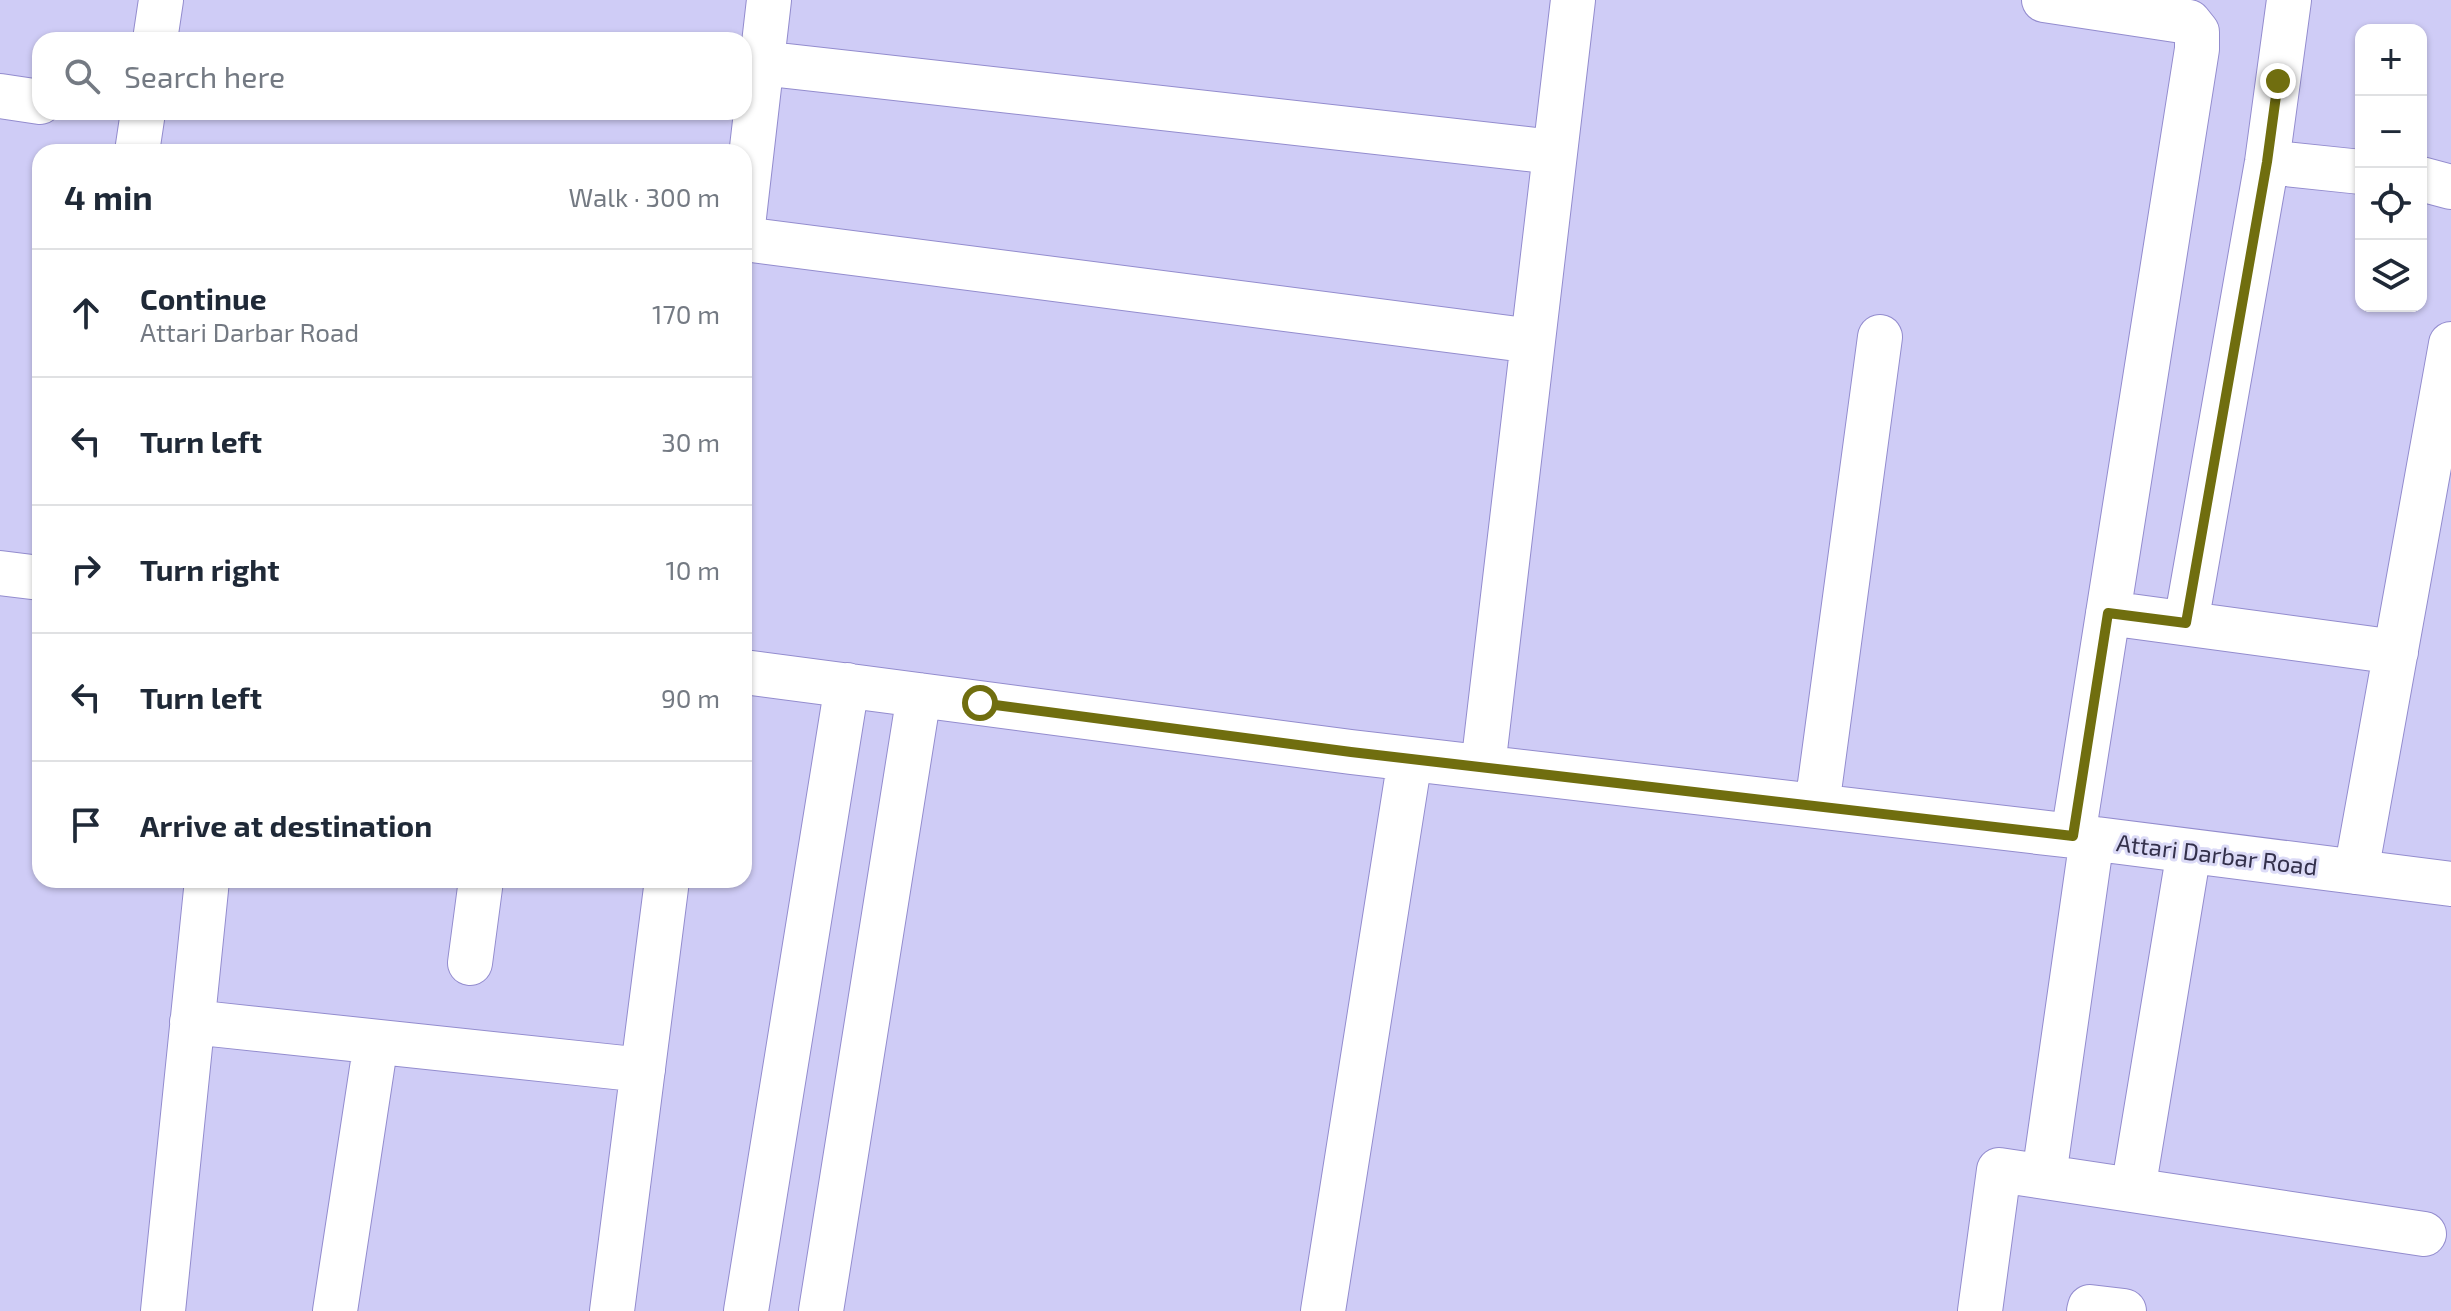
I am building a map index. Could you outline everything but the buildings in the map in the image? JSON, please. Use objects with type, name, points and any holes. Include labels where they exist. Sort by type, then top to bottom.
[{"type":"street","points":[[156,32],[161,0]]},
{"type":"street","points":[[752,145],[769,0]]},
{"type":"street","points":[[1483,767],[1573,0]]},
{"type":"street","points":[[2186,623],[2267,162],[2289,0]]},
{"type":"street","points":[[2044,1176],[2108,613],[2195,65],[2197,32],[2189,22],[2064,1]]},
{"type":"street","points":[[761,63],[1554,152]]},
{"type":"street","points":[[0,96],[32,101]]},
{"type":"street","points":[[2267,162],[2355,171]]},
{"type":"street","points":[[2427,181],[2451,187]]},
{"type":"street","points":[[752,240],[1533,341]]},
{"type":"street","points":[[1817,806],[1880,337]]},
{"type":"street","points":[[2356,872],[2451,344]]},
{"type":"street","points":[[0,573],[32,577]]},
{"type":"street","points":[[2108,613],[2396,652]]},
{"type":"street","name":"Attari Darbar Road","points":[[752,673],[1410,759],[2083,837],[2451,884]]},
{"type":"street","points":[[746,1311],[847,685]]},
{"type":"street","points":[[821,1311],[919,695]]},
{"type":"street","points":[[1323,1311],[1410,759]]},
{"type":"street","points":[[2133,1190],[2189,851]]},
{"type":"street","points":[[163,1311],[206,888]]},
{"type":"street","points":[[470,963],[480,888]]},
{"type":"street","points":[[612,1311],[666,888]]},
{"type":"street","points":[[192,1022],[643,1070]]},
{"type":"street","points":[[335,1311],[376,1042]]},
{"type":"street","points":[[1980,1311],[1999,1170],[2424,1234]]},
{"type":"street","points":[[2089,1311],[2090,1307],[2124,1311]]},
{"type":"route","points":[[980,703],[1351,752],[2073,836],[2108,613],[2186,623],[2267,162],[2278,81]]}]
